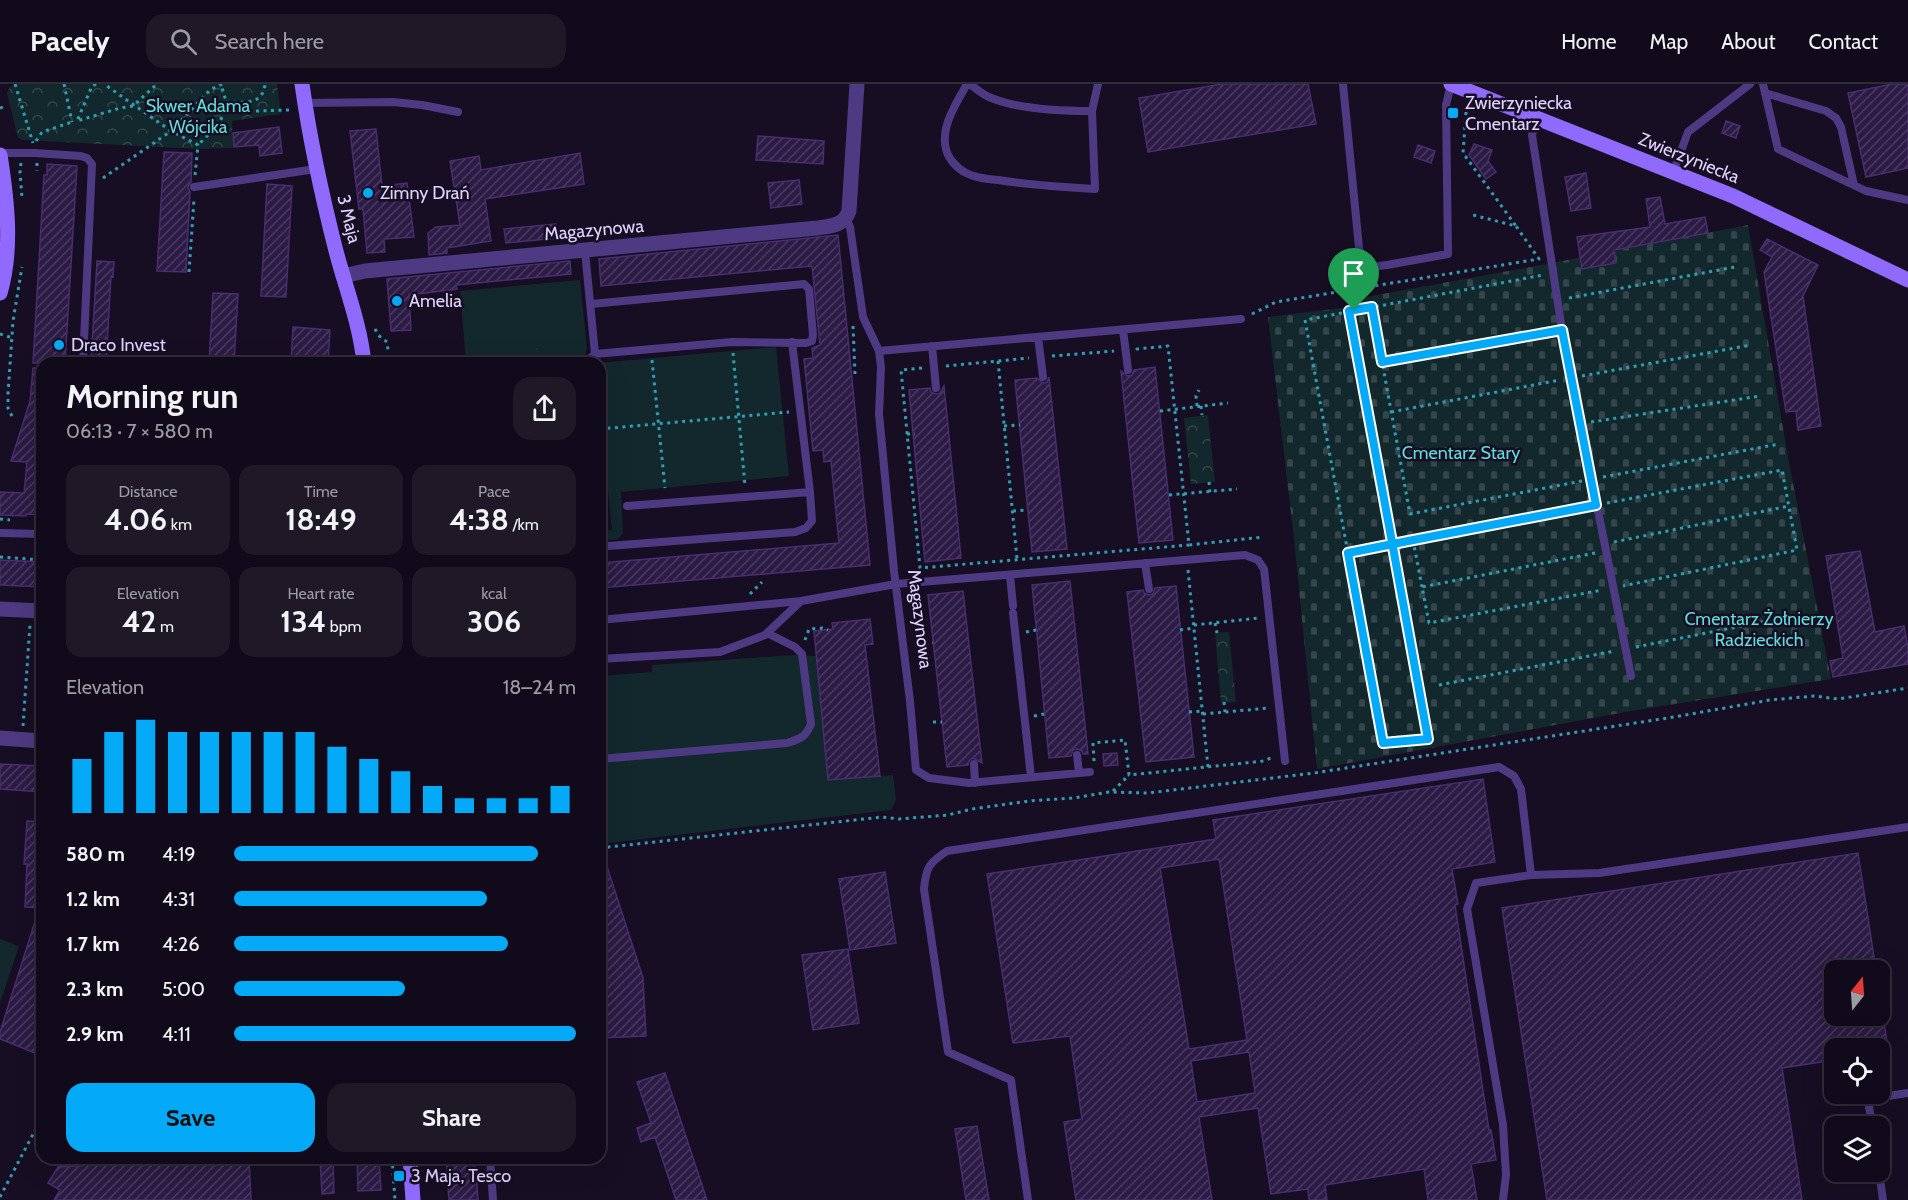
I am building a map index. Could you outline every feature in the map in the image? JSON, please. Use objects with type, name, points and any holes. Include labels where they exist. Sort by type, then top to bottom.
[{"type":"street","name":"3 Maja","points":[[302,84],[316,169],[343,276],[356,315],[362,357]]},
{"type":"street","name":"Magazynowa","points":[[343,276],[365,271],[834,226],[846,218],[849,208],[857,84]]},
{"type":"street","name":"Zwierzyniecka","points":[[1451,84],[1732,196],[1908,280]]},
{"type":"street","points":[[0,154],[8,202],[7,236],[0,293]]},
{"type":"street","points":[[0,609],[36,611]]},
{"type":"street","points":[[0,738],[36,741]]},
{"type":"street","points":[[411,1164],[413,1200]]},
{"type":"lane","points":[[1092,111],[1067,111],[1007,103],[990,98],[968,84],[950,116],[945,137],[946,150],[951,160],[959,168],[980,178],[1027,185],[1095,189],[1092,111],[1098,84]]},
{"type":"lane","points":[[1343,84],[1361,268],[1448,254],[1446,105],[1451,84]]},
{"type":"lane","points":[[1673,173],[1688,132],[1750,84]]},
{"type":"lane","points":[[1764,88],[1778,149],[1866,191],[1908,200]]},
{"type":"lane","points":[[1764,88],[1826,111],[1836,118],[1841,126],[1854,185]]},
{"type":"lane","points":[[304,103],[393,102],[458,112]]},
{"type":"lane","points":[[1538,118],[1532,135],[1562,330],[1631,676]]},
{"type":"lane","points":[[0,154],[35,153],[87,158],[92,164],[83,357]]},
{"type":"lane","points":[[195,188],[316,169]]},
{"type":"lane","name":"Magazynowa","points":[[846,218],[850,227],[863,318],[879,351],[881,367],[879,414],[915,766],[920,774],[929,778],[948,782],[975,783]]},
{"type":"lane","points":[[585,250],[596,354]]},
{"type":"lane","points":[[591,304],[804,284],[809,289],[813,335],[812,341],[806,343],[732,342],[596,354],[592,357]]},
{"type":"lane","points":[[879,351],[1241,319]]},
{"type":"lane","points":[[1123,330],[1128,370]]},
{"type":"lane","points":[[1038,337],[1043,378]]},
{"type":"lane","points":[[606,545],[795,532],[806,528],[812,521],[810,492],[792,342]]},
{"type":"lane","points":[[932,346],[936,388]]},
{"type":"lane","points":[[627,506],[810,492]]},
{"type":"lane","points":[[0,533],[36,534]]},
{"type":"lane","points":[[606,619],[801,601],[896,584],[1251,556],[1262,563],[1264,570],[1285,757]]},
{"type":"lane","points":[[1145,563],[1149,589]]},
{"type":"lane","points":[[1010,575],[1031,777]]},
{"type":"lane","points":[[606,659],[720,651],[767,633],[801,601]]},
{"type":"lane","points":[[606,758],[787,743],[802,739],[811,724],[802,654],[795,647],[767,633]]},
{"type":"lane","points":[[1077,755],[1079,773]]},
{"type":"lane","points":[[974,764],[975,783],[1079,773],[1088,768]]},
{"type":"lane","points":[[1028,1200],[1011,1080],[948,1052],[924,889],[925,872],[932,861],[947,851],[1499,767],[1514,776],[1521,789],[1531,875]]},
{"type":"lane","points":[[1503,1200],[1506,1175],[1503,1125],[1467,909],[1476,883],[1531,875],[1599,873],[1908,827]]},
{"type":"lane","points":[[1871,1116],[1868,1099],[1908,1093]]},
{"type":"lane","points":[[490,1164],[493,1200]]},
{"type":"lane","points":[[1880,1182],[1883,1200]]},
{"type":"path","points":[[15,84],[34,145],[42,132],[133,106],[157,84]]},
{"type":"path","points":[[64,84],[74,121]]},
{"type":"path","points":[[74,121],[92,86],[96,84]]},
{"type":"path","points":[[104,84],[171,131]]},
{"type":"path","points":[[209,84],[214,88]]},
{"type":"path","points":[[91,185],[171,131],[210,90],[222,84],[226,112],[198,145]]},
{"type":"path","points":[[226,102],[258,100],[265,90],[265,84]]},
{"type":"path","points":[[0,108],[6,106]]},
{"type":"path","points":[[226,112],[289,110]]},
{"type":"path","points":[[1241,319],[1276,302],[1478,267],[1539,259],[1463,153],[1466,112]]},
{"type":"path","points":[[1469,214],[1516,226]]},
{"type":"path","points":[[1558,300],[1735,267]]},
{"type":"path","points":[[1349,291],[1351,311],[1392,544],[1428,739],[1383,743],[1305,320],[1351,311],[1372,307],[1554,273]]},
{"type":"path","points":[[1372,307],[1410,514],[1779,444]]},
{"type":"path","points":[[371,322],[378,335],[387,342],[388,357]]},
{"type":"path","points":[[853,325],[855,374]]},
{"type":"path","points":[[1382,362],[1562,330]]},
{"type":"path","points":[[0,334],[13,338]]},
{"type":"path","points":[[1136,339],[1137,349],[1168,346],[1189,545]]},
{"type":"path","points":[[1050,346],[1052,356],[1083,354],[1114,351],[1114,340]]},
{"type":"path","points":[[732,342],[746,496]]},
{"type":"path","points":[[1391,412],[1751,345]]},
{"type":"path","points":[[945,356],[946,366],[998,361],[1029,358],[1028,348]]},
{"type":"path","points":[[651,349],[665,488]]},
{"type":"path","points":[[922,357],[922,369],[901,370],[920,568],[1263,537]]},
{"type":"path","points":[[998,361],[1017,560]]},
{"type":"path","points":[[9,379],[8,408],[12,416]]},
{"type":"path","points":[[1199,390],[1196,396],[1202,415]]},
{"type":"path","points":[[1581,424],[1760,396]]},
{"type":"path","points":[[1160,411],[1228,403]]},
{"type":"path","points":[[606,428],[800,411]]},
{"type":"path","points":[[1004,426],[1020,425]]},
{"type":"path","points":[[907,434],[915,434]]},
{"type":"path","points":[[1209,482],[1210,492]]},
{"type":"path","points":[[1169,495],[1237,489]]},
{"type":"path","points":[[1348,553],[1596,505]]},
{"type":"path","points":[[1604,544],[1789,506]]},
{"type":"path","points":[[1012,511],[1028,510]]},
{"type":"path","points":[[916,525],[921,524]]},
{"type":"path","points":[[1413,540],[1422,587]]},
{"type":"path","points":[[0,557],[36,560]]},
{"type":"path","points":[[1188,568],[1208,767]]},
{"type":"path","points":[[1439,685],[1802,614]]},
{"type":"path","points":[[1180,630],[1215,622],[1269,616]]},
{"type":"path","points":[[22,740],[30,622]]},
{"type":"path","points":[[1215,622],[1217,633]]},
{"type":"path","points":[[802,654],[809,629],[828,630]]},
{"type":"path","points":[[1024,632],[1036,630]]},
{"type":"path","points":[[926,644],[933,643]]},
{"type":"path","points":[[606,847],[882,816],[899,819],[948,815],[972,809],[1029,801],[1074,798],[1113,792],[1148,793],[1314,773],[1770,700],[1814,696],[1838,699],[1908,688]]},
{"type":"path","points":[[1224,702],[1225,712]]},
{"type":"path","points":[[1189,712],[1225,712],[1280,707]]},
{"type":"path","points":[[1032,716],[1044,714]]},
{"type":"path","points":[[933,722],[942,722]]},
{"type":"path","points":[[1088,768],[1094,762],[1093,742],[1125,740],[1129,775]]},
{"type":"path","points":[[1113,792],[1129,775],[1285,757]]},
{"type":"path","points":[[0,1197],[36,1128]]},
{"type":"path","points":[[392,1164],[395,1200]]},
{"type":"green space","name":"Skwer Adama Wójcika","points":[[16,84],[277,84],[281,114],[232,121],[233,148],[199,149],[23,140],[18,138],[7,93],[10,87]]},
{"type":"green space","name":"Cmentarz Stary","points":[[1748,225],[1788,457],[1831,679],[1631,711],[1317,769],[1294,539],[1268,317],[1349,307],[1355,299]]},
{"type":"green space","points":[[580,280],[587,348],[585,356],[466,357],[460,291]]},
{"type":"green space","points":[[553,347],[554,357],[485,357],[485,354]]},
{"type":"green space","points":[[776,347],[789,476],[621,492],[623,533],[618,539],[606,538],[606,530],[612,530],[606,471],[606,362]]},
{"type":"green space","points":[[1208,415],[1215,482],[1191,484],[1184,418]]},
{"type":"green space","points":[[1229,632],[1236,702],[1221,703],[1215,633]]},
{"type":"green space","points":[[792,655],[817,656],[828,779],[893,775],[896,800],[891,810],[606,843],[606,676],[652,672],[652,665]]},
{"type":"green space","points":[[0,939],[19,946],[0,1003]]},
{"type":"building","points":[[1222,84],[1308,84],[1316,124],[1148,152],[1139,98]]},
{"type":"building","points":[[1892,84],[1908,84],[1908,168],[1866,177],[1848,93]]},
{"type":"building","points":[[1726,121],[1740,126],[1736,138],[1722,133]]},
{"type":"building","points":[[279,127],[282,153],[260,156],[259,145],[234,147],[233,133]]},
{"type":"building","points":[[376,129],[382,186],[407,183],[414,237],[384,239],[385,252],[367,253],[363,209],[359,209],[350,131]]},
{"type":"building","points":[[758,136],[824,141],[823,164],[756,160]]},
{"type":"building","points":[[1474,144],[1492,150],[1488,161],[1496,172],[1486,179],[1469,155]]},
{"type":"building","points":[[1418,145],[1435,151],[1431,163],[1414,157]]},
{"type":"building","points":[[164,152],[192,153],[191,182],[188,187],[190,192],[186,272],[157,271]]},
{"type":"building","points":[[580,153],[584,184],[485,199],[491,241],[447,248],[447,253],[429,255],[428,233],[436,227],[460,225],[450,161],[479,156],[481,170]]},
{"type":"building","points":[[47,164],[77,166],[65,357],[36,357],[36,363],[33,363],[44,175],[47,175]]},
{"type":"building","points":[[1586,173],[1591,208],[1571,211],[1565,177]]},
{"type":"building","points":[[799,180],[802,204],[771,208],[768,183]]},
{"type":"building","points":[[267,184],[292,186],[286,297],[261,296]]},
{"type":"building","points":[[1660,197],[1665,224],[1705,217],[1708,233],[1614,250],[1616,263],[1582,269],[1577,237],[1650,227],[1646,199]]},
{"type":"building","points":[[556,224],[557,238],[506,243],[504,229]]},
{"type":"building","points":[[838,235],[870,565],[606,587],[606,562],[839,543],[831,461],[824,462],[823,450],[813,451],[804,359],[813,358],[812,348],[820,345],[812,266],[601,286],[599,259]]},
{"type":"building","points":[[1767,239],[1818,265],[1803,296],[1821,426],[1798,430],[1796,411],[1786,412],[1764,272],[1772,257],[1760,250]]},
{"type":"building","points":[[97,261],[114,262],[113,277],[111,276],[106,357],[91,357]]},
{"type":"building","points":[[570,261],[571,274],[456,285],[457,289],[409,295],[411,330],[391,331],[387,279]]},
{"type":"building","points":[[213,293],[238,294],[234,357],[209,357]]},
{"type":"building","points":[[293,327],[330,330],[328,357],[291,357]]},
{"type":"building","points":[[1155,367],[1173,540],[1139,543],[1121,371],[1128,376],[1132,375],[1134,370]]},
{"type":"building","points":[[33,368],[36,368],[36,515],[0,515],[0,492],[24,493],[27,462],[11,461],[30,401]]},
{"type":"building","points":[[1049,377],[1067,549],[1032,552],[1015,380],[1037,378],[1043,383],[1047,382]]},
{"type":"building","points":[[944,386],[961,558],[925,562],[909,390],[930,388],[931,392],[936,394],[940,393]]},
{"type":"building","points":[[1860,551],[1875,632],[1904,626],[1908,664],[1833,677],[1830,661],[1843,658],[1826,556]]},
{"type":"building","points":[[0,560],[36,562],[36,587],[0,585]]},
{"type":"building","points":[[1070,581],[1088,754],[1083,754],[1077,749],[1073,750],[1071,756],[1049,758],[1032,585]]},
{"type":"building","points":[[1176,586],[1194,757],[1146,762],[1127,592],[1143,590],[1149,595],[1153,594],[1155,588]]},
{"type":"building","points":[[963,591],[982,763],[973,758],[968,765],[947,767],[928,595]]},
{"type":"building","points":[[870,619],[873,644],[865,645],[880,776],[828,780],[814,631],[833,629],[832,623]]},
{"type":"building","points":[[1117,753],[1118,765],[1104,766],[1103,754]]},
{"type":"building","points":[[0,764],[36,766],[36,792],[0,789]]},
{"type":"building","points":[[1483,779],[1495,862],[1452,869],[1458,904],[1455,905],[1489,1130],[1491,1130],[1496,1160],[1471,1164],[1477,1200],[1428,1200],[1424,1169],[1325,1185],[1327,1200],[1309,1200],[1308,1189],[1271,1194],[1258,1108],[1199,1117],[1212,1200],[1076,1200],[1064,1122],[1082,1119],[1070,1036],[1013,1043],[987,874],[1216,839],[1213,820]],"holes":[[[1219,859],[1247,1040],[1189,1049],[1160,868]],[[1249,1052],[1255,1093],[1197,1102],[1191,1061]]]},
{"type":"building","points":[[27,821],[36,822],[36,908],[25,907],[27,864],[24,864]]},
{"type":"building","points":[[1858,853],[1874,960],[1824,960],[1824,1026],[1885,1026],[1886,1038],[1824,1038],[1824,1062],[1782,1068],[1802,1200],[1547,1200],[1502,908]]},
{"type":"building","points":[[606,863],[643,978],[646,1036],[606,1038]]},
{"type":"building","points":[[885,872],[896,943],[850,950],[839,879]]},
{"type":"building","points":[[36,918],[36,1054],[0,1039],[0,1032]]},
{"type":"building","points":[[848,949],[859,1023],[813,1030],[802,955]]},
{"type":"building","points":[[665,1073],[707,1200],[676,1200],[655,1137],[641,1142],[637,1128],[651,1123],[637,1082]]},
{"type":"building","points":[[977,1126],[989,1200],[966,1200],[955,1129]]},
{"type":"building","points":[[104,1164],[249,1164],[251,1200],[54,1200],[60,1190],[48,1183],[58,1167]]},
{"type":"building","points":[[320,1164],[333,1164],[334,1193],[322,1194]]},
{"type":"building","points":[[357,1164],[379,1164],[381,1190],[358,1191]]},
{"type":"building","points":[[446,1164],[475,1164],[478,1200],[449,1200]]},
{"type":"place","name":"Zwierzyniecka Cmentarz","points":[[1453,113]]},
{"type":"place","name":"Zimny Drań","points":[[368,193]]},
{"type":"place","name":"Amelia","points":[[397,301]]},
{"type":"place","name":"Draco Invest","points":[[59,345]]},
{"type":"place","name":"3 Maja, Tesco","points":[[399,1176]]},
{"type":"route","points":[[1354,310],[1349,311],[1364,389],[1392,544],[1428,739],[1383,743],[1348,553],[1392,544],[1596,505],[1562,330],[1382,362],[1372,307],[1354,310]]},
{"type":"park label","name":"Cmentarz Żołnierzy Radzieckich","points":[[1759,629]]}]
